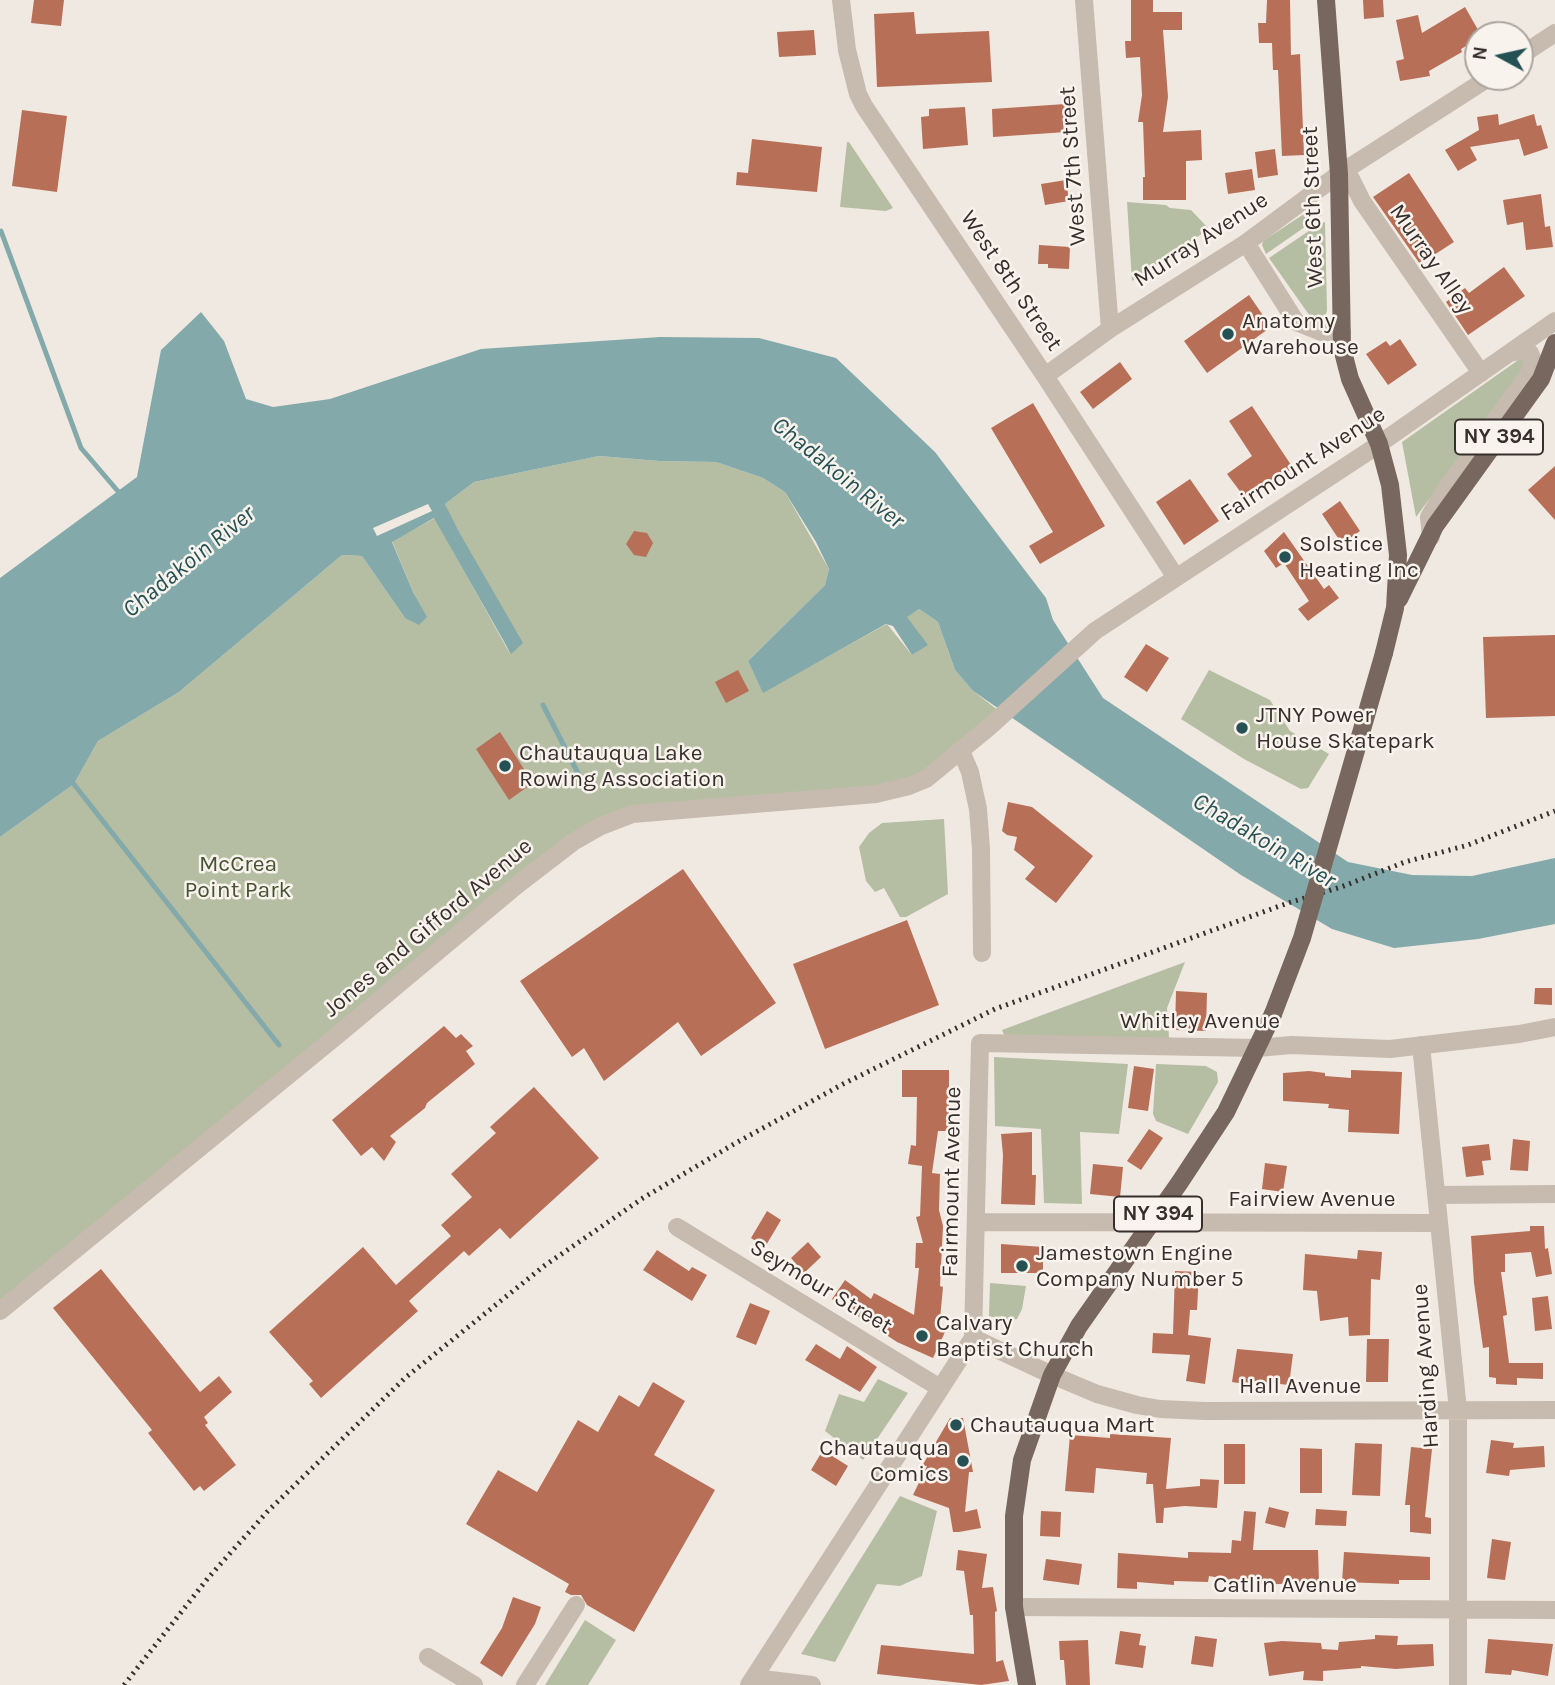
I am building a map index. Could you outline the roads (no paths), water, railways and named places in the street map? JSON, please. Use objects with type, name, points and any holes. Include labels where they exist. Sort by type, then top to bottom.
[{"type":"main road","name":"West 6th Street","points":[[1257,1048],[1302,938],[1395,608],[1398,555],[1390,485],[1379,444],[1350,379],[1342,348],[1343,172],[1326,0]]},
{"type":"main road","name":"NY 394","points":[[1395,608],[1430,537],[1541,379],[1555,343]]},
{"type":"main road","name":"NY 394","points":[[1027,1685],[1014,1607],[1012,1536],[1017,1491],[1029,1436],[1052,1376],[1079,1326],[1181,1182],[1226,1112],[1257,1048]]},
{"type":"street","name":"West 8th Street","points":[[841,0],[846,50],[864,106],[1175,576]]},
{"type":"street","name":"West 7th Street","points":[[1084,0],[1110,329]]},
{"type":"street","points":[[1534,47],[1555,33]]},
{"type":"street","name":"Murray Avenue","points":[[1045,376],[1110,329],[1245,243],[1343,172],[1468,91]]},
{"type":"street","name":"Murray Alley","points":[[1343,172],[1481,373]]},
{"type":"street","points":[[1245,243],[1296,322],[1321,332],[1342,332]]},
{"type":"street","name":"Fairmount Avenue","points":[[961,751],[1095,631],[1379,444],[1555,321]]},
{"type":"street","points":[[1430,537],[1429,517],[1444,492],[1530,372],[1534,360],[1530,353],[1523,350],[1509,353]]},
{"type":"street","points":[[961,751],[970,772],[978,809],[982,953]]},
{"type":"street","name":"Jones and Gifford Avenue","points":[[4,1304],[340,1033],[517,885],[600,826],[632,814],[876,794],[926,779],[961,751]]},
{"type":"street","name":"Whitley Avenue","points":[[980,1043],[1257,1048],[1292,1045],[1390,1049],[1519,1034],[1555,1027]]},
{"type":"street","name":"Fairmount Avenue","points":[[973,1338],[980,1043]]},
{"type":"street","name":"Harding Avenue","points":[[1420,1045],[1458,1410],[1458,1685]]},
{"type":"street","points":[[1436,1195],[1555,1194]]},
{"type":"street","name":"Fairview Avenue","points":[[976,1222],[1439,1223]]},
{"type":"street","name":"Seymour Street","points":[[677,1227],[940,1388]]},
{"type":"street","points":[[812,1685],[751,1681],[973,1338],[1052,1376]]},
{"type":"street","name":"Hall Avenue","points":[[1052,1376],[1103,1396],[1160,1409],[1555,1410]]},
{"type":"street","points":[[525,1685],[576,1605]]},
{"type":"street","name":"Catlin Avenue","points":[[1014,1607],[1555,1610]]},
{"type":"street","points":[[428,1657],[474,1685]]},
{"type":"water","name":"Chadakoin River","points":[[201,312],[224,341],[246,399],[273,407],[330,399],[481,349],[660,337],[759,338],[836,358],[935,452],[1046,598],[1053,620],[1103,698],[1348,862],[1412,875],[1472,876],[1555,858],[1555,924],[1478,939],[1394,948],[1332,929],[1241,875],[973,691],[955,670],[938,622],[919,609],[907,617],[928,645],[912,655],[893,626],[886,624],[763,693],[748,661],[825,585],[829,569],[816,542],[785,492],[763,478],[716,462],[599,456],[474,482],[445,504],[523,643],[511,654],[434,518],[392,542],[413,592],[427,617],[419,625],[405,618],[362,556],[342,555],[179,692],[98,741],[74,784],[0,837],[0,578],[137,477],[161,350]]},
{"type":"waterway","points":[[1,231],[81,448],[122,496]]},
{"type":"waterway","points":[[543,705],[580,777]]},
{"type":"waterway","points":[[69,778],[279,1045]]},
{"type":"railway","points":[[124,1685],[208,1578],[267,1512],[405,1378],[544,1266],[643,1198],[843,1084],[995,1009],[1405,862],[1468,845],[1555,811]]},
{"type":"place","name":"Anatomy Warehouse","points":[[1228,334]]},
{"type":"place","name":"Solstice Heating Inc","points":[[1285,557]]},
{"type":"place","name":"JTNY Power House Skatepark","points":[[1242,728]]},
{"type":"place","name":"Chautauqua Lake Rowing Association","points":[[505,766]]},
{"type":"place","name":"Jamestown Engine Company Number 5","points":[[1022,1266]]},
{"type":"place","name":"Calvary Baptist Church","points":[[922,1336]]},
{"type":"place","name":"Chautauqua Mart","points":[[956,1425]]},
{"type":"place","name":"Chautauqua Comics","points":[[963,1461]]},
{"type":"park label","name":"McCrea Point Park","points":[[238,877]]}]
